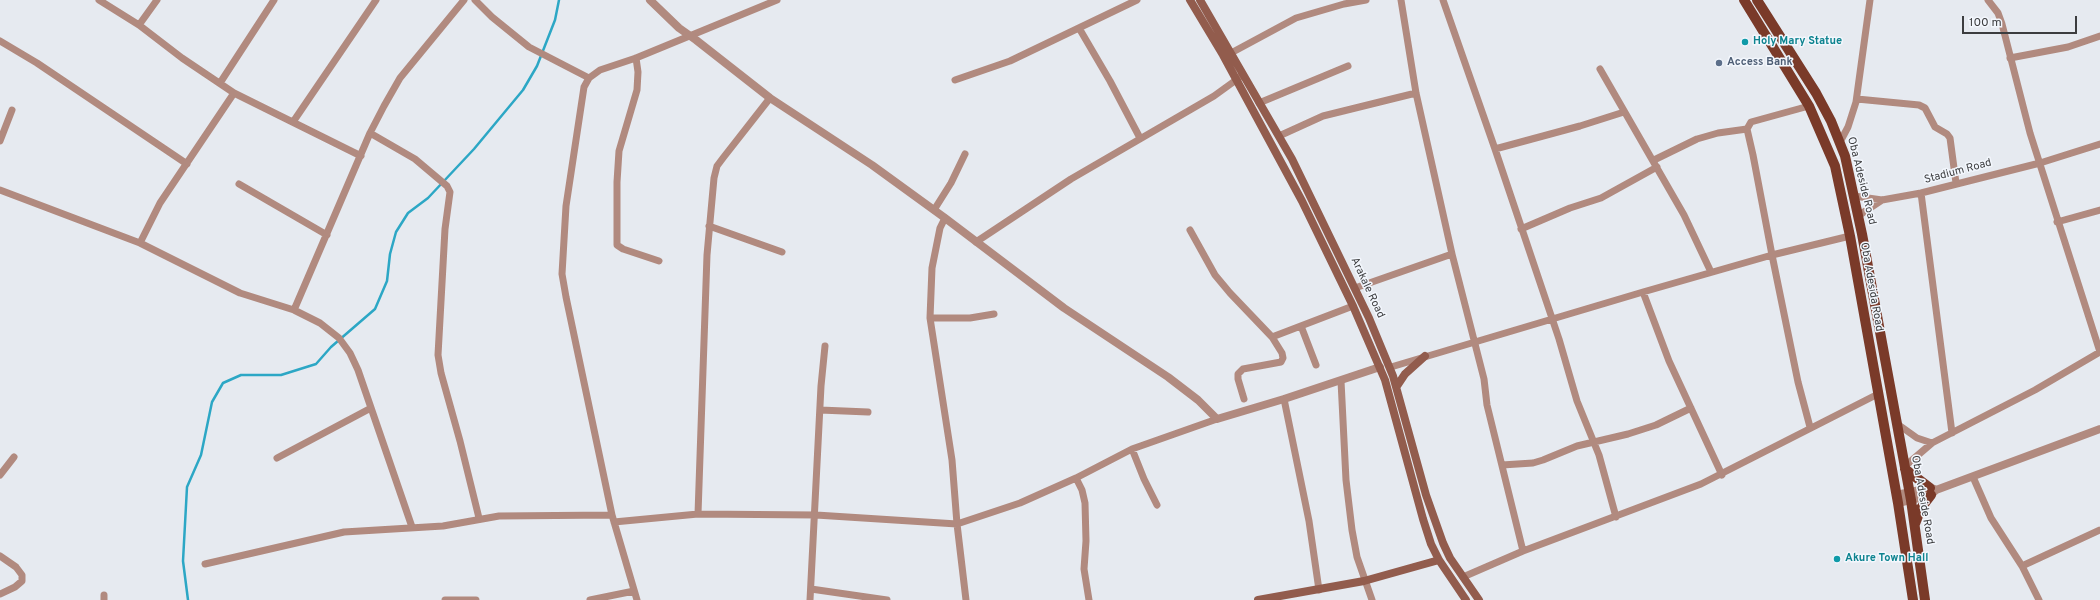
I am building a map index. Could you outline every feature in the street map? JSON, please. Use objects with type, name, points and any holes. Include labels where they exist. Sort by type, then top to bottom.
[{"type":"main road","name":"Arakale Road","points":[[1190,0],[1240,77],[1259,103],[1279,136],[1311,197],[1355,288],[1397,386],[1419,467],[1443,543],[1463,577],[1479,600]]},
{"type":"main road","name":"Arakale Road","points":[[1200,0],[1231,53],[1240,77],[1353,306],[1380,367],[1423,519],[1439,560],[1466,600]]},
{"type":"main road","name":"Oba Adesida Road","points":[[1744,0],[1809,106],[1835,166],[1850,236],[1897,499],[1913,600]]},
{"type":"main road","name":"Oba Adeside Road","points":[[1757,0],[1816,93],[1840,142],[1858,216],[1905,468],[1915,524],[1925,600]]},
{"type":"main road","points":[[1764,32],[1773,26]]},
{"type":"main road","points":[[1302,201],[1311,197]]},
{"type":"main road","points":[[1397,386],[1405,374],[1425,356]]},
{"type":"main road","points":[[1409,469],[1419,467]]},
{"type":"main road","points":[[1905,468],[1932,491],[1921,508],[1915,524]]},
{"type":"main road","points":[[1258,600],[1364,581],[1439,560]]},
{"type":"street","points":[[99,0],[139,25],[182,58],[234,93],[361,156]]},
{"type":"street","points":[[139,25],[157,0]]},
{"type":"street","points":[[220,83],[274,0]]},
{"type":"street","points":[[293,122],[376,0]]},
{"type":"street","points":[[294,310],[370,133],[400,78],[464,0]]},
{"type":"street","points":[[475,0],[492,17],[529,47],[589,78]]},
{"type":"street","points":[[650,0],[679,28],[770,98],[872,165],[946,218],[1064,308],[1168,377],[1198,400],[1217,419]]},
{"type":"street","points":[[637,600],[613,519],[562,274],[566,206],[584,87],[589,78],[600,70],[636,58],[777,0]]},
{"type":"street","points":[[955,80],[1010,61],[1138,0]]},
{"type":"street","points":[[1231,53],[1296,18],[1344,4],[1366,0]]},
{"type":"street","points":[[1401,0],[1416,93],[1452,254],[1484,379],[1487,405],[1523,551]]},
{"type":"street","points":[[1442,0],[1495,149],[1577,400],[1594,442],[1616,517]]},
{"type":"street","points":[[1840,142],[1852,115],[1856,99],[1870,0]]},
{"type":"street","points":[[1905,468],[1932,443],[2035,390],[2100,352],[2057,222],[2020,101],[2000,19],[1988,0]]},
{"type":"street","points":[[1079,28],[1110,80],[1140,138]]},
{"type":"street","points":[[2010,58],[2068,47],[2100,36]]},
{"type":"street","points":[[0,41],[37,63],[187,164]]},
{"type":"street","points":[[636,58],[637,90],[619,151],[617,182],[617,245],[623,249],[659,261]]},
{"type":"street","points":[[1259,103],[1348,66]]},
{"type":"street","points":[[1600,69],[1624,112],[1658,167],[1697,239],[1711,272]]},
{"type":"street","points":[[976,242],[1071,179],[1214,96],[1240,77]]},
{"type":"street","points":[[140,243],[160,203],[234,93]]},
{"type":"street","points":[[1279,136],[1323,116],[1416,93]]},
{"type":"street","points":[[698,514],[710,226],[714,178],[717,166],[770,98]]},
{"type":"street","points":[[1856,99],[1918,105],[1925,108],[1933,125],[1947,134],[1950,138],[1956,183]]},
{"type":"street","points":[[1809,106],[1751,122],[1747,129],[1764,206],[1772,256],[1798,382],[1810,427]]},
{"type":"street","points":[[0,141],[12,110]]},
{"type":"street","points":[[1495,149],[1580,126],[1624,112]]},
{"type":"street","points":[[1654,160],[1697,139],[1718,133],[1747,129]]},
{"type":"street","points":[[370,133],[415,160],[447,186],[450,195],[444,237],[438,355],[441,373],[464,455],[479,518]]},
{"type":"street","name":"Stadium Road","points":[[1882,200],[1921,193],[2040,163],[2100,144]]},
{"type":"street","points":[[934,210],[951,183],[965,154]]},
{"type":"street","points":[[1521,229],[1570,208],[1601,198],[1658,167]]},
{"type":"street","points":[[239,184],[327,235]]},
{"type":"street","points":[[0,190],[140,243],[240,293],[294,310],[320,323],[339,338],[355,365],[412,527]]},
{"type":"street","points":[[1921,193],[1952,433]]},
{"type":"street","points":[[1854,196],[1882,200]]},
{"type":"street","points":[[1858,216],[1882,200]]},
{"type":"street","points":[[2057,222],[2100,210]]},
{"type":"street","points":[[946,218],[940,228],[932,268],[930,318],[952,460],[957,524],[966,600]]},
{"type":"street","points":[[710,226],[782,252]]},
{"type":"street","points":[[1190,230],[1215,275],[1272,337],[1282,353],[1283,358],[1281,362],[1243,369],[1238,374],[1244,399]]},
{"type":"street","points":[[1390,367],[1711,272],[1850,236]]},
{"type":"street","points":[[1355,288],[1452,254]]},
{"type":"street","points":[[1643,292],[1669,361],[1722,475]]},
{"type":"street","points":[[1272,337],[1353,306]]},
{"type":"street","points":[[930,318],[970,318],[994,314]]},
{"type":"street","points":[[1301,326],[1316,365]]},
{"type":"street","points":[[810,600],[816,515],[820,410],[825,346]]},
{"type":"street","points":[[206,564],[344,532],[443,526],[479,518],[500,516],[613,519],[698,514],[816,515],[957,524],[1020,503],[1076,478],[1132,449],[1217,419],[1341,381],[1380,367]]},
{"type":"street","points":[[1341,381],[1346,480],[1352,530],[1364,581],[1372,600]]},
{"type":"street","points":[[1463,577],[1523,551],[1616,517],[1722,475],[1810,427],[1878,394]]},
{"type":"street","points":[[1284,399],[1309,520],[1319,590]]},
{"type":"street","points":[[277,458],[371,408]]},
{"type":"street","points":[[1502,465],[1533,463],[1577,446],[1628,434],[1656,425],[1691,408]]},
{"type":"street","points":[[820,410],[868,412]]},
{"type":"street","points":[[1896,423],[1913,435],[1932,443]]},
{"type":"street","points":[[1897,499],[1932,491],[1973,477],[2100,429]]},
{"type":"street","points":[[1132,449],[1144,479],[1157,504]]},
{"type":"street","points":[[0,475],[14,457]]},
{"type":"street","points":[[1973,477],[1991,518],[2022,566],[2039,600]]},
{"type":"street","points":[[1076,478],[1082,490],[1085,503],[1086,541],[1084,569],[1089,600]]},
{"type":"street","points":[[2022,566],[2100,530]]},
{"type":"street","points":[[0,556],[16,568],[22,575],[22,581],[15,587],[0,594]]},
{"type":"street","points":[[811,589],[887,600]]},
{"type":"street","points":[[590,600],[634,591]]},
{"type":"street","points":[[445,600],[476,600]]},
{"type":"waterway","points":[[188,600],[183,561],[187,487],[201,455],[212,402],[223,383],[241,375],[281,375],[316,364],[331,347],[375,309],[387,281],[390,254],[396,232],[408,213],[428,198],[474,149],[523,90],[537,66],[555,20],[559,0]]},
{"type":"place","name":"Holy Mary Statue","points":[[1745,42]]},
{"type":"place","name":"Access Bank","points":[[1719,63]]},
{"type":"place","name":"Akure Town Hall","points":[[1837,559]]}]
